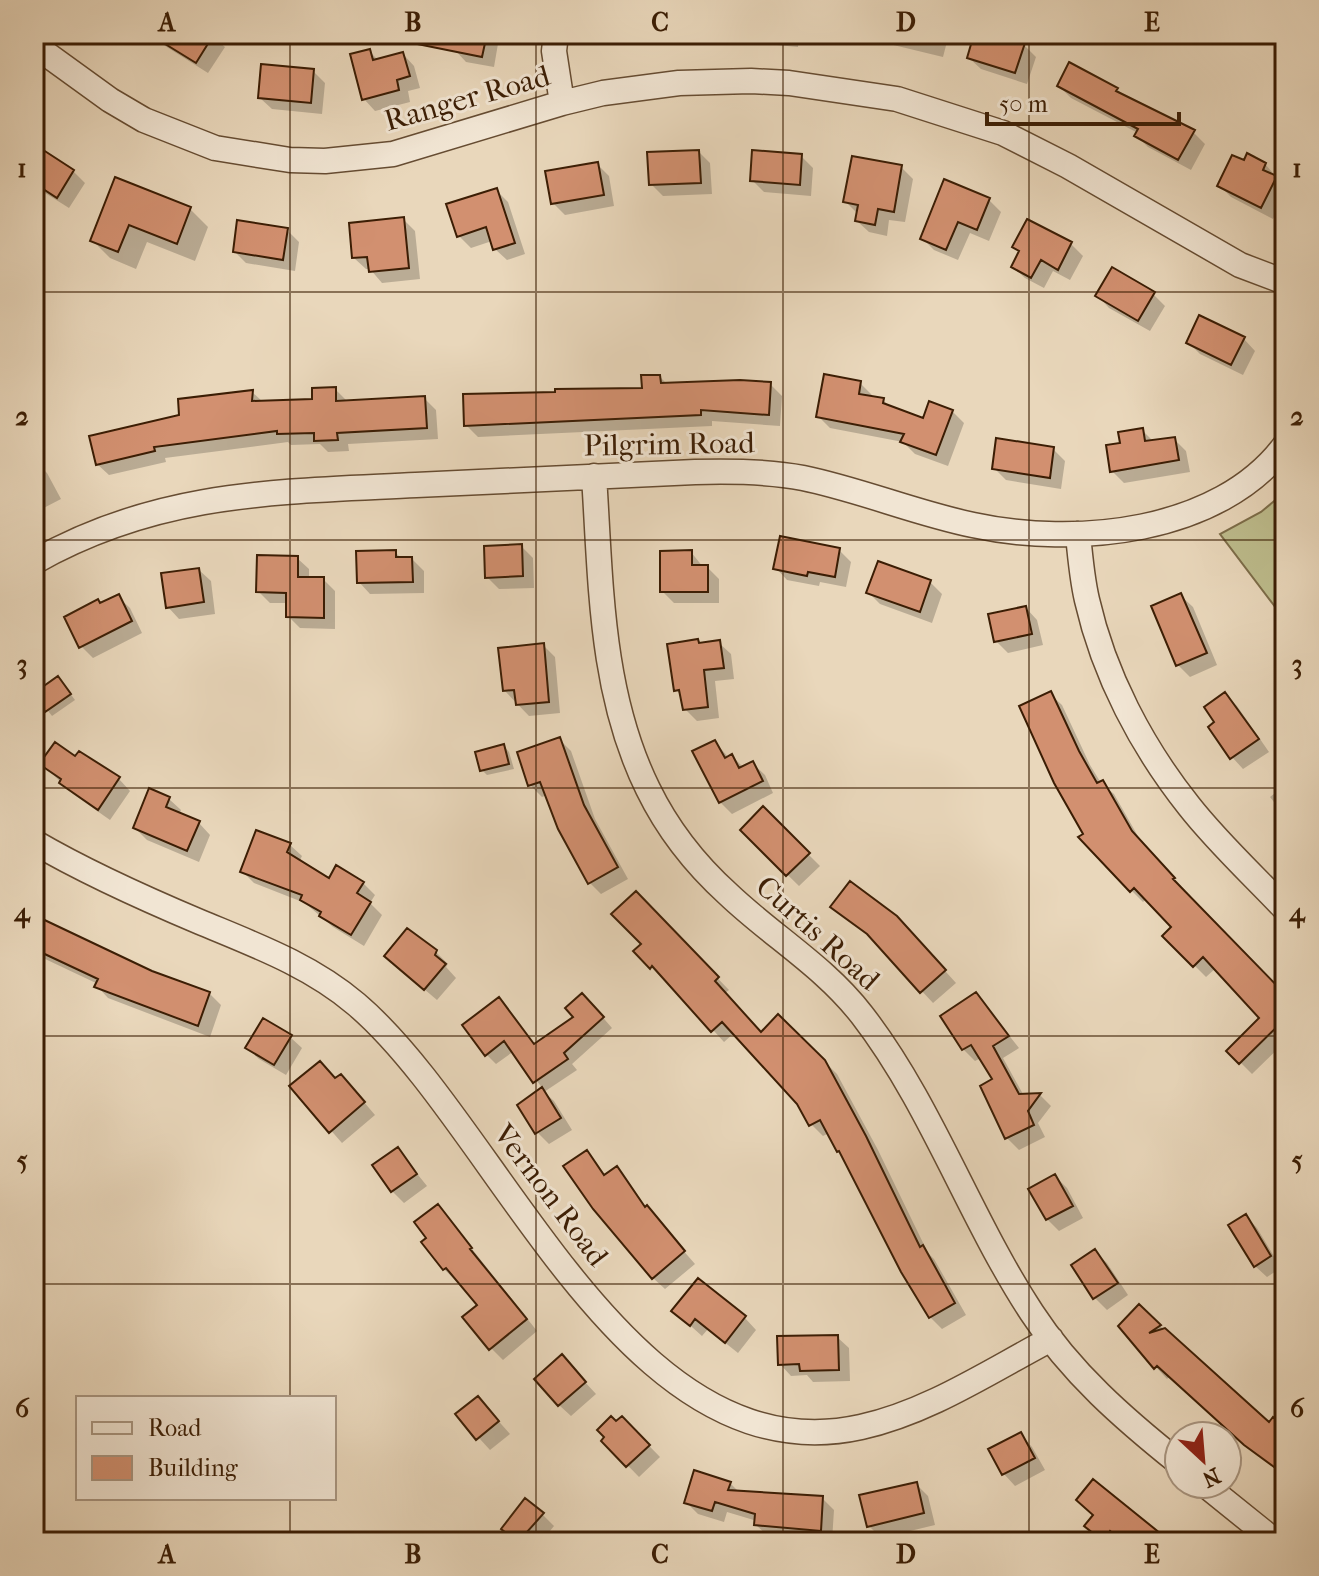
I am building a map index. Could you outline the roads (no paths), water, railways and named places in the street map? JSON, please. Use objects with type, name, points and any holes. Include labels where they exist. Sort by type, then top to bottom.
[{"type":"street","points":[[556,34],[554,51],[562,103]]},
{"type":"street","name":"Ranger Road","points":[[34,45],[110,100],[144,120],[215,148],[254,156],[325,161],[393,154],[562,103],[640,87],[751,81],[827,87],[897,99],[1003,133],[1068,166],[1240,265],[1285,282]]},
{"type":"street","name":"Pilgrim Road","points":[[34,562],[117,523],[202,501],[287,491],[719,471],[801,478],[871,494],[973,525],[1042,534],[1078,534],[1153,523],[1216,503],[1244,487],[1267,468],[1285,445]]},
{"type":"street","name":"Curtis Road","points":[[594,476],[605,643],[611,679],[621,719],[647,788],[664,818],[707,874],[729,896],[824,973],[865,1018],[903,1078],[1018,1290],[1051,1339],[1098,1395],[1163,1450]]},
{"type":"street","points":[[1078,534],[1087,600],[1097,635],[1133,720],[1167,777],[1191,809],[1285,909]]},
{"type":"street","name":"Vernon Road","points":[[34,842],[103,879],[299,965],[356,1004],[403,1051],[546,1245],[618,1329],[676,1382],[732,1415],[794,1430],[825,1432],[858,1428],[919,1409],[1051,1339]]},
{"type":"street","points":[[1224,1500],[1276,1542]]}]
